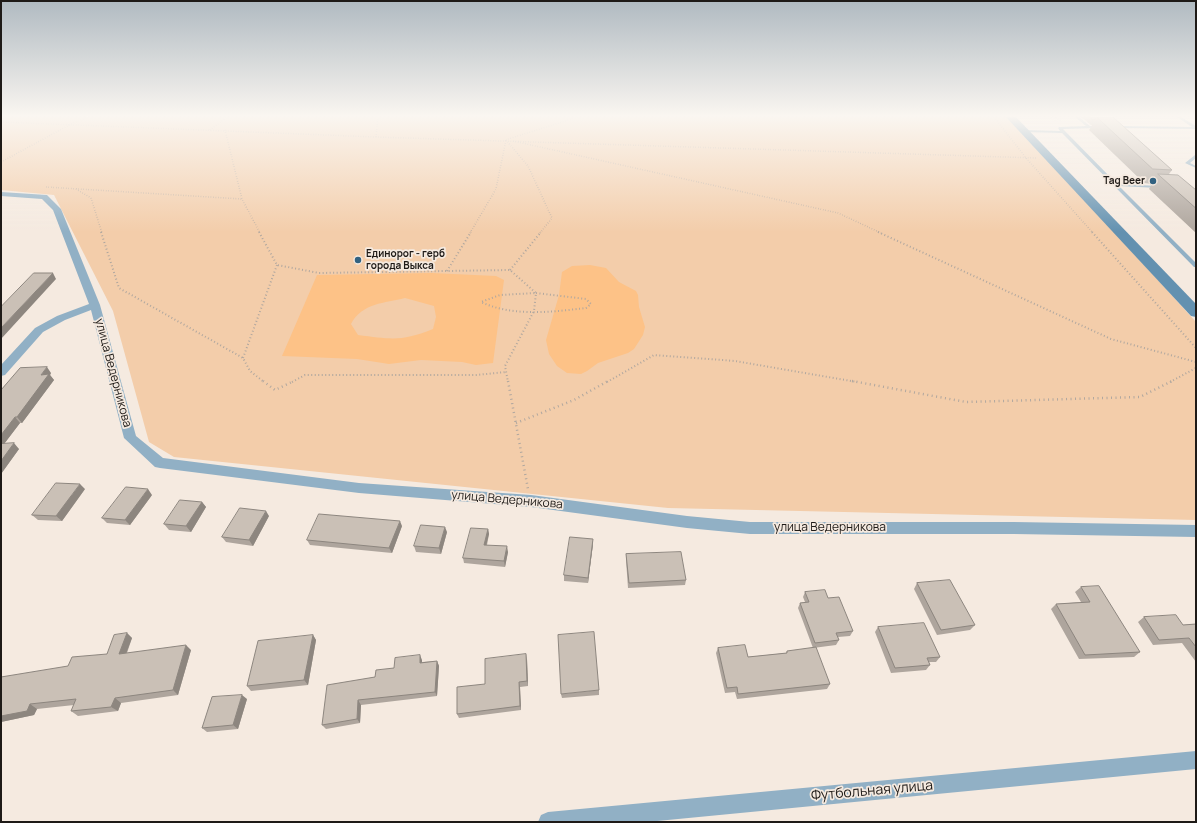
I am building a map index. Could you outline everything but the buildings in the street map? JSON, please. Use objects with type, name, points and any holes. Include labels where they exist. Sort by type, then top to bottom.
[{"type":"street","points":[[1047,155],[1196,313]]},
{"type":"street","name":"улица Ведерникова","points":[[1,194],[44,197],[58,209],[95,305],[130,438],[160,463],[359,488],[531,501],[687,522],[750,528],[1014,528],[1196,531]]},
{"type":"street","points":[[1,372],[39,330],[61,318],[95,305]]},
{"type":"street","name":"Футбольная улица","points":[[548,822],[604,819],[1196,760]]},
{"type":"lane","points":[[1086,155],[1196,266]]},
{"type":"lane","points":[[1196,156],[1187,163],[1196,167]]},
{"type":"lane","points":[[1115,184],[1161,187]]},
{"type":"lane","points":[[1189,258],[1196,258]]},
{"type":"path","points":[[1,162],[13,155]]},
{"type":"path","points":[[231,155],[242,199],[277,264],[243,358]]},
{"type":"path","points":[[447,271],[496,189],[503,155]]},
{"type":"path","points":[[510,270],[552,218],[528,166],[519,155]]},
{"type":"path","points":[[576,155],[838,213],[1111,339],[1196,362]]},
{"type":"path","points":[[951,155],[1050,159]]},
{"type":"path","points":[[1024,155],[1196,348]]},
{"type":"path","points":[[39,186],[242,199]]},
{"type":"path","points":[[76,189],[91,198],[119,288],[243,358],[250,372],[275,390],[305,375],[487,375],[506,372]]},
{"type":"path","points":[[277,264],[319,273],[510,270],[536,293]]},
{"type":"path","points":[[531,501],[505,366],[534,311],[536,293]]},
{"type":"path","points":[[536,293],[586,299],[591,304],[586,308],[534,311],[513,310],[487,305],[481,302],[486,298],[496,295],[536,293]]},
{"type":"path","points":[[516,422],[574,400],[654,355],[735,361],[966,402],[1140,396],[1196,368]]},
{"type":"shaded area","points":[[1,155],[1045,155],[1196,322],[1196,520],[668,508],[174,457],[149,442],[113,311],[54,195],[1,190]]},
{"type":"shaded area","points":[[590,265],[606,268],[619,282],[636,291],[645,327],[643,335],[634,349],[628,353],[598,363],[581,374],[567,373],[557,366],[549,354],[546,340],[559,295],[562,272],[572,266]]},
{"type":"shaded area","points":[[432,273],[496,276],[504,280],[493,363],[476,365],[462,362],[421,360],[389,364],[357,359],[282,356],[317,275]],"holes":[[[405,298],[434,306],[436,317],[433,329],[404,338],[358,335],[351,324],[361,312],[375,305],[390,301]]]},
{"type":"place","name":"Tag Beer","points":[[1153,181]]},
{"type":"place","name":"Единорог - герб города Выкса","points":[[358,260]]}]
